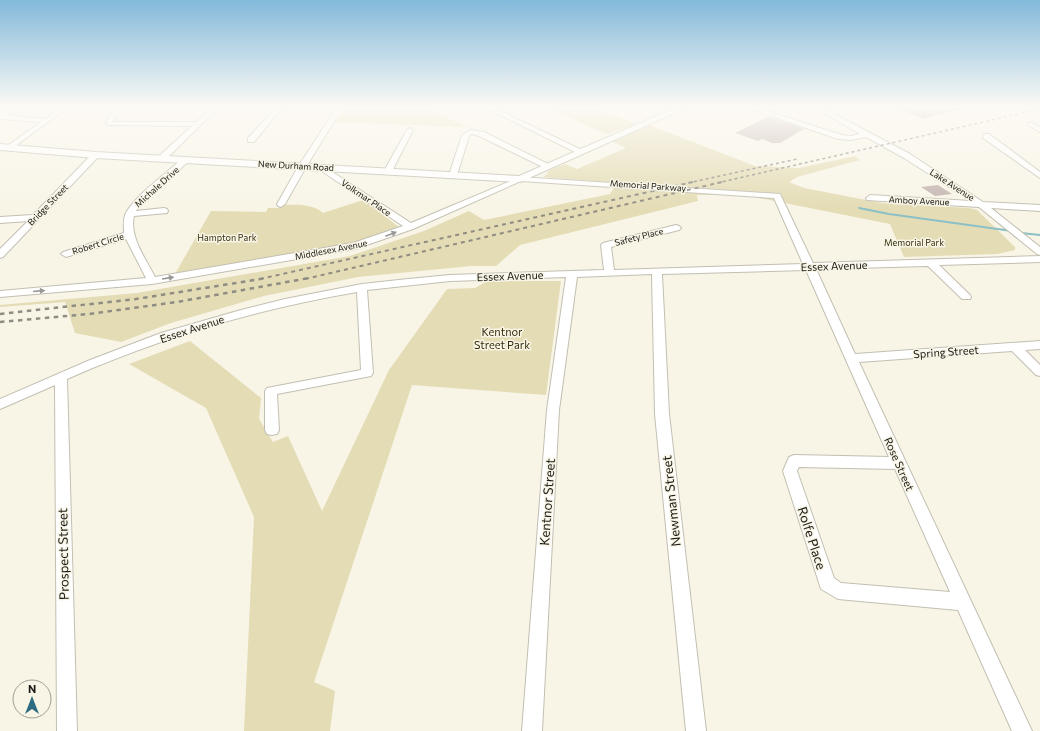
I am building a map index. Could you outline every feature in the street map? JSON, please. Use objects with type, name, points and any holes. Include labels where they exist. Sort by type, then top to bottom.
[{"type":"main road","name":"Middlesex Avenue","points":[[520,179],[603,141]]},
{"type":"main road","name":"New Durham Road","points":[[5,147],[96,156],[520,179]]},
{"type":"street","points":[[5,147],[15,141]]},
{"type":"street","points":[[161,159],[179,141]]},
{"type":"street","points":[[281,204],[318,141]]},
{"type":"street","points":[[388,172],[404,141]]},
{"type":"street","points":[[453,175],[464,141]]},
{"type":"street","points":[[497,141],[548,166]]},
{"type":"street","points":[[559,141],[580,151]]},
{"type":"street","name":"Lake Avenue","points":[[879,141],[907,156],[982,205],[1020,236]]},
{"type":"street","points":[[993,141],[1040,176]]},
{"type":"street","name":"Bridge Street","points":[[0,255],[96,156]]},
{"type":"street","name":"Michale Drive","points":[[152,281],[129,235],[128,222],[130,214],[138,202],[186,160]]},
{"type":"street","name":"Volkmar Place","points":[[323,168],[410,227]]},
{"type":"street","name":"Memorial Parkway","points":[[520,179],[777,196]]},
{"type":"street","name":"Middlesex Avenue","points":[[0,294],[152,281],[355,246],[410,227],[520,179]]},
{"type":"street","name":"Rose Street","points":[[777,196],[1022,731]]},
{"type":"street","name":"Amboy Avenue","points":[[870,198],[1040,208]]},
{"type":"street","points":[[130,214],[164,211]]},
{"type":"street","points":[[0,220],[35,218]]},
{"type":"street","name":"Safety Place","points":[[609,273],[606,245],[676,228]]},
{"type":"street","name":"Robert Circle","points":[[66,254],[129,235]]},
{"type":"street","points":[[1020,236],[1040,252]]},
{"type":"street","points":[[1008,260],[1019,257],[1026,251],[1026,247],[1020,236]]},
{"type":"street","name":"Essex Avenue","points":[[0,404],[126,350],[215,321],[271,305],[362,287],[450,278],[1040,259]]},
{"type":"street","points":[[931,263],[966,297]]},
{"type":"street","name":"Newman Street","points":[[657,271],[662,414],[696,731]]},
{"type":"street","name":"Kentnor Street","points":[[532,731],[553,410],[572,274]]},
{"type":"street","points":[[272,430],[271,392],[368,373],[362,287]]},
{"type":"street","name":"Spring Street","points":[[851,358],[1040,345]]},
{"type":"street","points":[[1015,347],[1040,372]]},
{"type":"street","name":"Prospect Street","points":[[61,377],[62,536],[67,731]]},
{"type":"street","name":"Rolfe Place","points":[[898,463],[794,461],[790,471],[827,583],[838,591],[962,602]]},
{"type":"green space","name":"Memorial Park","points":[[691,141],[755,166],[799,168],[855,156],[860,160],[797,177],[789,182],[804,188],[882,203],[969,208],[977,210],[1015,247],[1015,250],[997,254],[904,257],[890,224],[744,195],[697,195],[698,201],[520,245],[496,266],[471,266],[358,277],[264,296],[171,323],[121,342],[75,333],[65,302],[0,307],[0,305],[137,293],[350,256],[424,231],[469,211],[484,220],[610,194],[617,183],[543,177],[548,171],[565,164],[577,169],[626,148],[613,142]]},
{"type":"green space","name":"Hampton Park","points":[[363,200],[399,227],[363,240],[346,244],[175,274],[211,211],[266,212],[268,208],[279,208],[281,205],[298,205],[308,206],[323,213]]},
{"type":"green space","name":"Kentnor Street Park","points":[[487,281],[561,281],[546,395],[412,385],[314,682],[335,691],[330,731],[244,731],[254,517],[206,408],[129,364],[190,341],[261,398],[259,419],[273,442],[288,436],[322,511],[389,370],[447,289],[475,288]]},
{"type":"building","points":[[767,141],[783,141],[780,143]]},
{"type":"building","points":[[938,185],[952,194],[935,196],[921,187]]},
{"type":"waterway","points":[[859,208],[889,214],[1012,231]]},
{"type":"waterway","points":[[1021,233],[1040,235]]},
{"type":"railway","points":[[717,183],[900,141]]},
{"type":"railway","points":[[688,183],[797,159]]},
{"type":"railway","points":[[260,279],[693,182]]},
{"type":"railway","points":[[305,279],[722,182]]},
{"type":"railway","points":[[0,314],[136,299],[267,278]]},
{"type":"railway","points":[[0,322],[89,314],[177,302],[309,278]]}]
